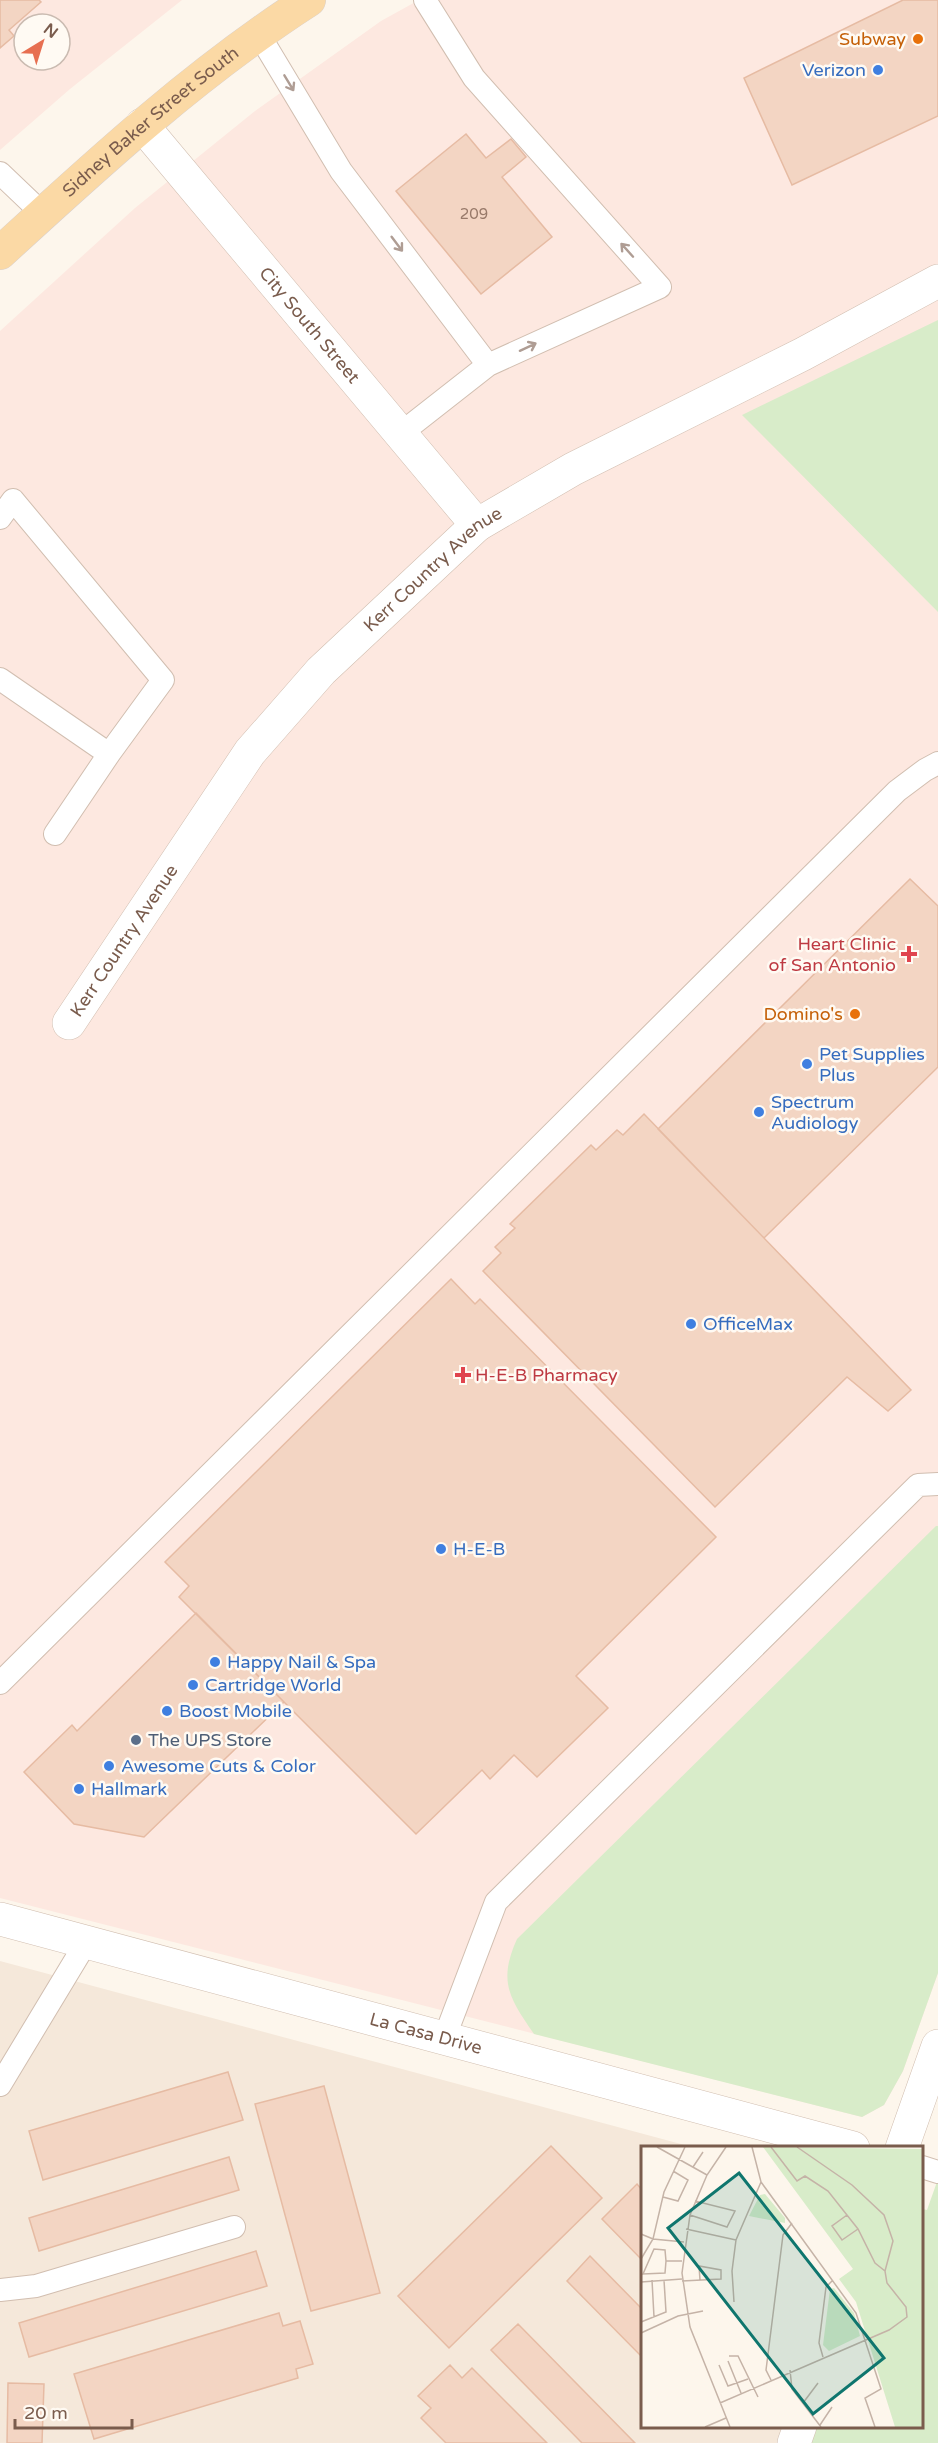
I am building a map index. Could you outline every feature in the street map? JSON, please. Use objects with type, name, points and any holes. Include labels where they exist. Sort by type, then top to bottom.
[{"type":"main road","name":"Sidney Baker Street South","points":[[0,253],[142,124],[258,33],[309,0]]},
{"type":"street","name":"City South Street","points":[[142,124],[477,525]]},
{"type":"street","name":"Kerr Country Avenue","points":[[69,1023],[250,752],[321,671],[477,525],[573,469],[803,354],[938,281]]},
{"type":"street","name":"La Casa Drive","points":[[0,1919],[846,2146]]},
{"type":"street","points":[[904,2146],[938,2046]]},
{"type":"street","points":[[794,2443],[800,2428]]},
{"type":"lane","points":[[400,434],[488,365],[660,287],[474,78],[425,0]]},
{"type":"lane","points":[[258,33],[341,171],[488,365]]},
{"type":"lane","points":[[0,173],[43,214]]},
{"type":"lane","points":[[0,518],[13,500],[164,680],[109,754],[55,834]]},
{"type":"lane","points":[[0,679],[109,754]]},
{"type":"lane","points":[[0,1683],[897,791],[938,763]]},
{"type":"lane","points":[[444,2039],[496,1902],[918,1485],[938,1484]]},
{"type":"lane","points":[[0,2085],[87,1941]]},
{"type":"lane","points":[[923,2168],[938,2172]]},
{"type":"lane","points":[[0,2290],[36,2286],[234,2227]]},
{"type":"shaded area","points":[[0,0],[182,0],[70,89],[0,150]]},
{"type":"shaded area","points":[[419,0],[938,0],[938,1973],[903,2071],[884,2105],[862,2117],[0,1898],[0,331],[135,208],[255,111],[381,21]]},
{"type":"shaded area","points":[[0,1961],[688,2146],[641,2146],[641,2428],[806,2428],[800,2443],[0,2443]]},
{"type":"green space","points":[[938,320],[938,612],[742,415]]},
{"type":"green space","points":[[938,1526],[938,1973],[903,2071],[884,2105],[862,2117],[534,2034],[518,2010],[507,1978],[511,1954],[517,1939]]},
{"type":"green space","points":[[938,2179],[938,2443],[800,2443],[806,2428],[923,2428],[923,2209],[927,2210]]},
{"type":"building","points":[[0,0],[39,0],[41,2],[30,12],[12,12],[12,27],[9,30],[12,38],[0,48]]},
{"type":"building","points":[[903,0],[938,0],[938,116],[792,185],[744,78]]},
{"type":"building","points":[[466,134],[486,158],[511,139],[526,157],[502,177],[552,237],[481,294],[396,191]]},
{"type":"building","points":[[910,879],[938,906],[938,1067],[764,1238],[658,1129]]},
{"type":"building","name":"OfficeMax","points":[[644,1114],[911,1390],[888,1411],[847,1377],[715,1507],[483,1271],[501,1253],[495,1247],[515,1228],[510,1224],[591,1145],[596,1150],[617,1130],[623,1135]]},
{"type":"building","name":"H-E-B","points":[[451,1279],[475,1304],[480,1299],[716,1537],[576,1676],[608,1708],[537,1777],[514,1755],[490,1779],[482,1770],[416,1834],[179,1597],[189,1586],[165,1562]]},
{"type":"building","points":[[196,1613],[284,1702],[144,1837],[74,1824],[24,1772],[72,1725],[77,1731]]},
{"type":"building","points":[[228,2072],[243,2120],[43,2180],[29,2131]]},
{"type":"building","points":[[324,2086],[380,2293],[311,2311],[255,2104]]},
{"type":"building","points":[[551,2146],[602,2198],[449,2348],[398,2296]]},
{"type":"building","points":[[229,2157],[239,2190],[39,2251],[29,2218]]},
{"type":"building","points":[[637,2184],[641,2189],[641,2259],[602,2219]]},
{"type":"building","points":[[256,2251],[267,2286],[29,2357],[19,2323]]},
{"type":"building","points":[[590,2256],[641,2308],[641,2356],[567,2281]]},
{"type":"building","points":[[279,2313],[283,2326],[300,2321],[313,2364],[296,2369],[298,2378],[94,2439],[74,2374]]},
{"type":"building","points":[[518,2324],[635,2443],[582,2443],[491,2350]]},
{"type":"building","points":[[450,2365],[462,2378],[472,2368],[547,2443],[446,2443],[421,2418],[431,2408],[418,2396]]},
{"type":"building","points":[[8,2383],[44,2384],[42,2443],[7,2443]]},
{"type":"place","name":"Subway","points":[[918,39]]},
{"type":"place","name":"Verizon","points":[[878,70]]},
{"type":"place","name":"Heart Clinic of San Antonio","points":[[909,954]]},
{"type":"place","name":"Domino's","points":[[855,1014]]},
{"type":"place","name":"Pet Supplies Plus","points":[[807,1064]]},
{"type":"place","name":"Spectrum Audiology","points":[[759,1112]]},
{"type":"place","name":"OfficeMax","points":[[691,1324]]},
{"type":"place","name":"H-E-B Pharmacy","points":[[463,1375]]},
{"type":"place","name":"H-E-B","points":[[441,1549]]},
{"type":"place","name":"Happy Nail & Spa","points":[[215,1662]]},
{"type":"place","name":"Cartridge World","points":[[193,1685]]},
{"type":"place","name":"Boost Mobile","points":[[167,1711]]},
{"type":"place","name":"The UPS Store","points":[[136,1740]]},
{"type":"place","name":"Awesome Cuts & Color","points":[[109,1766]]},
{"type":"place","name":"Hallmark","points":[[79,1789]]}]
